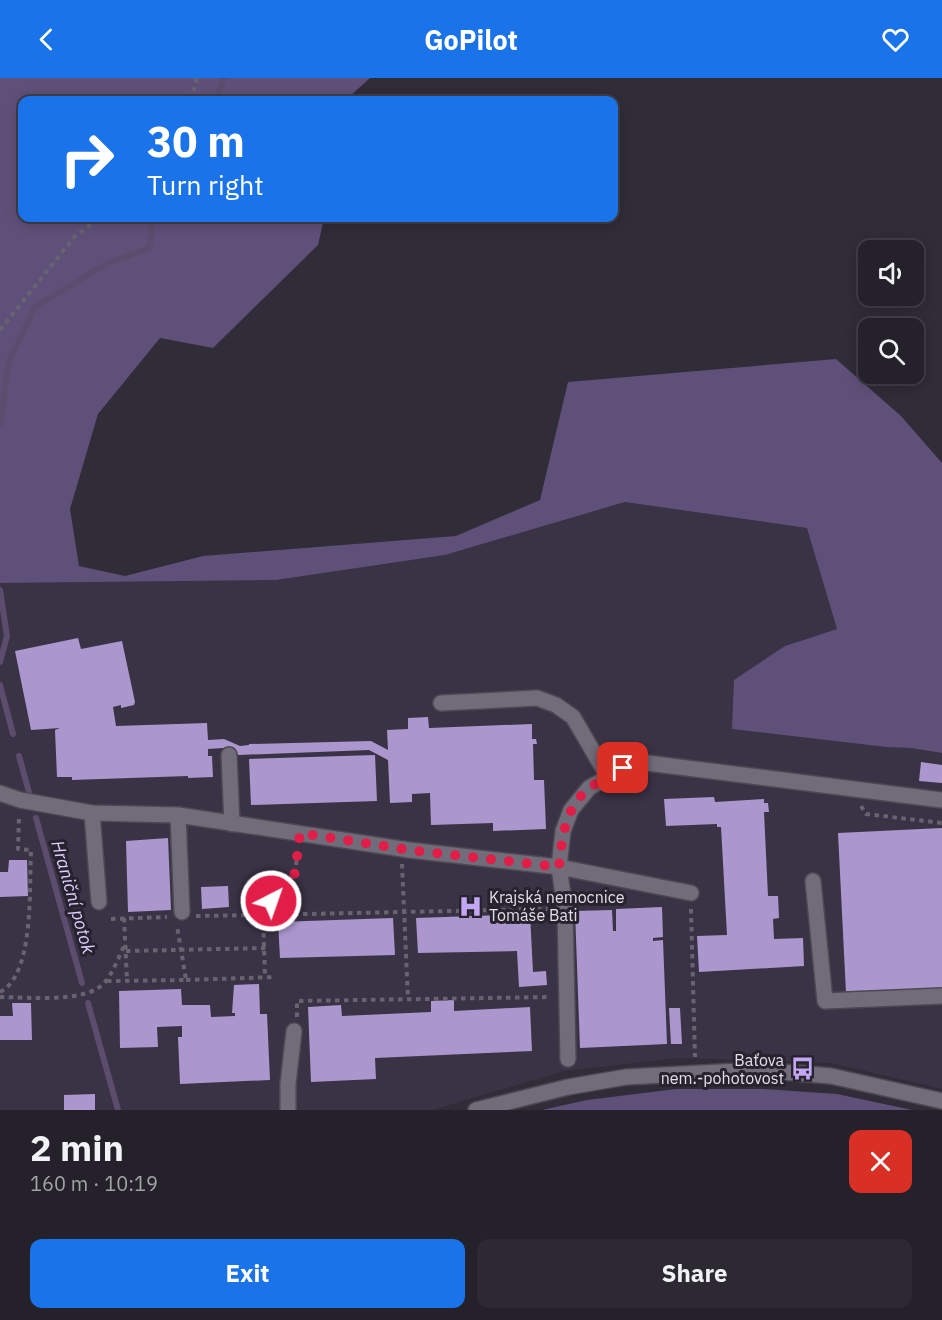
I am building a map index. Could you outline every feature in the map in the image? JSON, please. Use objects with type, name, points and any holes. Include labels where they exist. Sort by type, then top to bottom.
[{"type":"street","points":[[441,703],[537,698],[556,705],[573,717],[608,777]]},
{"type":"street","points":[[229,755],[232,824]]},
{"type":"street","points":[[568,1059],[565,909],[559,867],[563,831],[571,810],[589,788],[623,768],[647,763],[942,800]]},
{"type":"street","points":[[0,793],[20,800],[92,813],[178,816],[401,848],[559,867],[691,893]]},
{"type":"street","points":[[92,813],[99,902]]},
{"type":"street","points":[[178,816],[184,914]]},
{"type":"street","points":[[813,881],[825,1001],[942,996]]},
{"type":"street","points":[[288,1110],[288,1084],[296,1027]]},
{"type":"street","points":[[476,1110],[580,1085],[626,1077],[758,1070],[831,1077],[942,1101]]},
{"type":"path","points":[[192,96],[197,78]]},
{"type":"path","points":[[0,330],[75,236],[94,222]]},
{"type":"path","points":[[0,992],[15,977],[24,959],[27,936],[31,850],[18,849],[20,800]]},
{"type":"path","points":[[265,977],[266,948],[261,915],[295,873],[300,833]]},
{"type":"path","points":[[401,848],[408,999]]},
{"type":"path","points":[[691,893],[696,1073]]},
{"type":"path","points":[[184,914],[261,915],[565,909]]},
{"type":"path","points":[[111,919],[175,917],[186,980]]},
{"type":"path","points":[[124,918],[127,980]]},
{"type":"path","points":[[0,997],[70,997],[97,990],[106,981],[125,944]]},
{"type":"path","points":[[126,951],[266,948]]},
{"type":"path","points":[[106,981],[276,977]]},
{"type":"path","points":[[296,1027],[297,1000],[567,996]]},
{"type":"shaded area","points":[[0,78],[370,78],[350,96],[18,96],[18,222],[323,222],[318,245],[213,348],[160,338],[98,414],[70,509],[79,566],[125,576],[203,556],[456,536],[540,500],[568,382],[836,359],[858,378],[858,384],[865,384],[901,416],[942,463],[942,753],[732,729],[734,680],[785,646],[837,629],[807,528],[625,502],[445,555],[276,580],[0,583]]},
{"type":"shaded area","name":"Krajská nemocnice Tomáše Bati","points":[[625,502],[808,528],[837,629],[785,646],[732,729],[942,753],[942,1089],[831,1063],[679,1058],[564,1071],[433,1110],[0,1110],[0,583],[276,580],[445,555]]},
{"type":"shaded area","points":[[676,1089],[764,1089],[837,1094],[912,1110],[542,1110],[587,1100]]},
{"type":"building","points":[[78,638],[81,649],[122,641],[135,702],[134,705],[121,708],[121,705],[113,707],[116,726],[207,723],[208,740],[224,739],[240,746],[371,741],[388,750],[387,730],[408,729],[408,718],[428,717],[429,728],[532,724],[532,739],[536,739],[537,744],[533,744],[534,780],[544,780],[546,829],[493,831],[493,823],[431,825],[430,793],[412,794],[412,802],[390,803],[388,760],[369,750],[239,755],[223,748],[208,749],[208,756],[212,756],[213,777],[72,780],[72,777],[57,777],[55,730],[60,728],[31,730],[15,651]]},
{"type":"building","points":[[375,755],[377,801],[251,805],[249,759]]},
{"type":"building","points":[[921,762],[942,765],[942,783],[919,781]]},
{"type":"building","points":[[714,797],[715,802],[764,799],[764,803],[768,803],[769,812],[764,812],[768,896],[778,896],[779,918],[773,919],[774,939],[803,938],[804,966],[699,972],[697,936],[727,935],[721,827],[717,827],[717,824],[666,826],[664,799]]},
{"type":"building","points":[[942,828],[942,988],[846,993],[838,833]]},
{"type":"building","points":[[168,838],[171,910],[128,912],[126,841]]},
{"type":"building","points":[[9,860],[27,860],[28,896],[0,897],[0,872],[8,872]]},
{"type":"building","points":[[228,886],[229,907],[202,909],[201,887]]},
{"type":"building","points":[[662,907],[663,937],[653,938],[653,941],[663,940],[667,1044],[580,1048],[575,911],[612,910],[613,931],[616,931],[616,909]]},
{"type":"building","points":[[530,914],[533,972],[546,971],[547,985],[519,987],[517,951],[418,953],[416,918]]},
{"type":"building","points":[[393,918],[395,955],[280,958],[278,922]]},
{"type":"building","points":[[259,984],[260,1014],[267,1014],[270,1080],[180,1084],[178,1037],[182,1037],[182,1026],[157,1027],[158,1047],[120,1048],[119,991],[181,989],[182,1005],[210,1005],[211,1017],[235,1016],[235,1013],[232,1013],[234,985]]},
{"type":"building","points":[[454,1000],[454,1011],[530,1007],[532,1051],[375,1058],[376,1079],[311,1082],[308,1007],[341,1005],[342,1016],[431,1012],[431,1001]]},
{"type":"building","points":[[12,1003],[31,1003],[32,1040],[0,1040],[0,1016],[13,1016]]},
{"type":"building","points":[[669,1008],[680,1008],[682,1044],[671,1044]]},
{"type":"building","points":[[95,1094],[95,1110],[64,1110],[64,1095]]},
{"type":"waterway","name":"Hraniční potok","points":[[217,96],[224,78]]},
{"type":"waterway","name":"Hraniční potok","points":[[0,425],[9,361],[35,307],[104,265],[149,248],[152,236],[150,222]]},
{"type":"waterway","name":"Hraniční potok","points":[[0,590],[7,636],[0,662]]},
{"type":"waterway","name":"Hraniční potok","points":[[0,685],[13,734]]},
{"type":"waterway","name":"Hraniční potok","points":[[19,756],[30,796]]},
{"type":"waterway","name":"Hraniční potok","points":[[36,818],[82,983]]},
{"type":"waterway","name":"Hraniční potok","points":[[88,1003],[118,1110]]},
{"type":"place","name":"Krajská nemocnice Tomáše Bati","points":[[471,906]]},
{"type":"place","name":"Baťova nem.-pohotovost","points":[[802,1069]]},
{"type":"route","points":[[271,901],[295,873],[300,833],[409,850],[559,867],[563,831],[571,810],[589,788],[623,768]]}]
